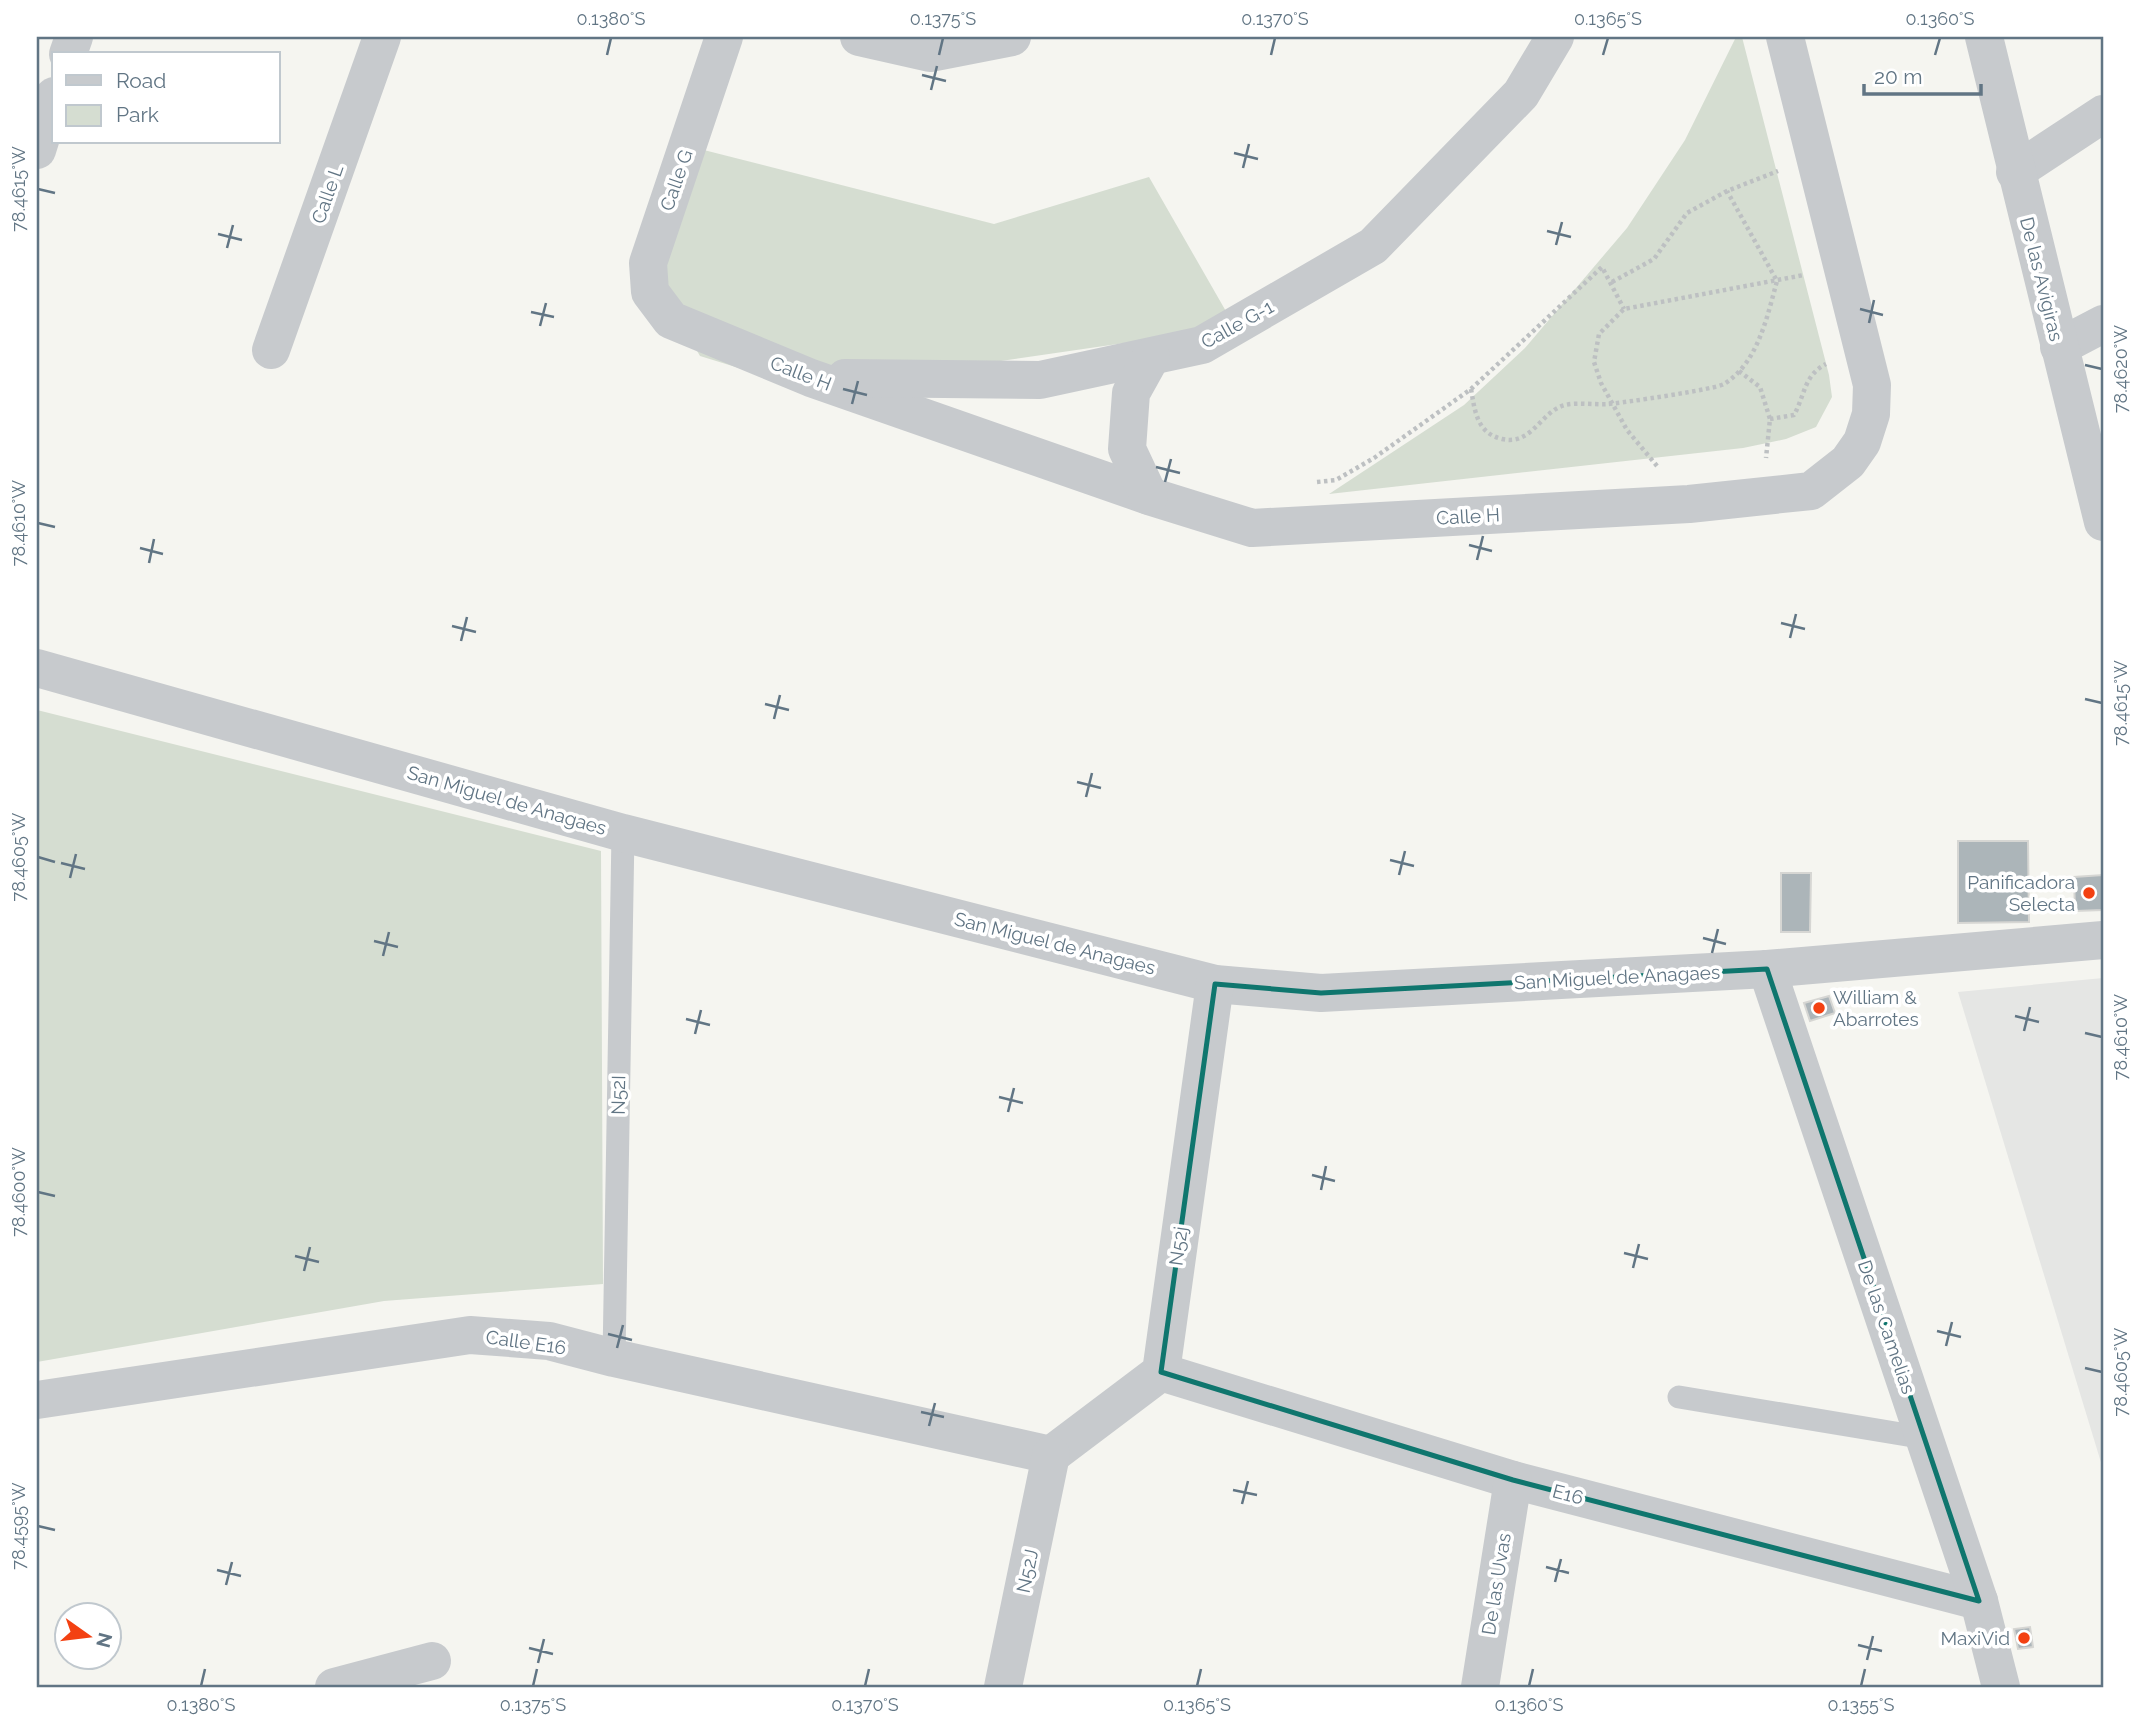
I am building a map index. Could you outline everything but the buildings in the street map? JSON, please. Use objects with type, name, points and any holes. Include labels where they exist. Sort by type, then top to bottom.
[{"type":"street","name":"Calle L","points":[[271,351],[382,37]]},
{"type":"street","name":"Calle G","points":[[671,320],[650,292],[648,263],[724,37]]},
{"type":"street","points":[[859,37],[930,53],[1012,37]]},
{"type":"street","name":"Calle G-1","points":[[811,378],[1040,380],[1202,345],[1373,246],[1521,94],[1555,37]]},
{"type":"street","name":"Calle H","points":[[671,320],[811,378],[1149,496],[1252,528],[1689,503],[1811,491],[1848,462],[1861,442],[1871,414],[1872,384],[1785,37]]},
{"type":"street","name":"De las Avigiras","points":[[1984,37],[2103,522]]},
{"type":"street","points":[[37,149],[52,102]]},
{"type":"street","points":[[2015,172],[2103,114]]},
{"type":"street","points":[[2059,347],[2103,324]]},
{"type":"street","points":[[1149,496],[1126,449],[1131,393],[1151,356]]},
{"type":"street","name":"San Miguel de Anagaes","points":[[37,668],[623,832],[1215,984],[1321,992],[1767,969],[2103,940]]},
{"type":"street","name":"De las Camelias","points":[[1767,969],[1979,1601],[2001,1687]]},
{"type":"street","name":"N52j","points":[[1161,1372],[1215,984]]},
{"type":"street","name":"Calle E16","points":[[37,1400],[470,1335],[549,1341],[614,1359],[1051,1455]]},
{"type":"street","points":[[1051,1455],[1161,1372]]},
{"type":"street","name":"E16","points":[[1161,1372],[1513,1480],[1979,1601]]},
{"type":"street","name":"N52J","points":[[1003,1687],[1051,1455]]},
{"type":"street","name":"De las Uvas","points":[[1480,1687],[1513,1480]]},
{"type":"street","points":[[334,1687],[432,1661]]},
{"type":"lane","name":"N52I","points":[[614,1359],[623,832]]},
{"type":"lane","points":[[1679,1397],[1925,1438]]},
{"type":"path","points":[[1612,282],[1654,259],[1687,213],[1727,191],[1814,156]]},
{"type":"path","points":[[1471,390],[1476,419],[1490,436],[1506,440],[1522,438],[1563,405],[1611,404],[1723,386],[1739,371],[1763,332],[1777,281],[1727,191]]},
{"type":"path","points":[[1689,503],[1627,430],[1611,404],[1594,362],[1599,334],[1624,309],[1777,281],[1841,266]]},
{"type":"path","points":[[1310,482],[1336,480],[1374,458],[1471,390],[1602,267],[1624,309]]},
{"type":"path","points":[[1770,419],[1794,415],[1806,381],[1816,369],[1864,351]]},
{"type":"path","points":[[1739,371],[1760,387],[1770,419],[1765,495]]},
{"type":"highlighted area","points":[[1767,969],[1979,1601],[1513,1480],[1161,1372],[1215,984],[1321,993]]},
{"type":"shaded area","points":[[2103,978],[2103,1469],[1958,992]]},
{"type":"green space","points":[[1736,37],[1742,37],[1829,375],[1832,397],[1816,427],[1786,439],[1743,448],[1329,494],[1464,405],[1525,348],[1627,228],[1685,140]]},
{"type":"green space","points":[[688,146],[994,224],[1149,177],[1235,327],[807,389],[700,356],[650,269]]},
{"type":"green space","points":[[37,710],[601,851],[603,1284],[384,1301],[37,1362]]},
{"type":"place","name":"Panificadora Selecta","points":[[2089,893]]},
{"type":"place","name":"William & Abarrotes","points":[[1819,1008]]},
{"type":"place","name":"MaxiVid","points":[[2024,1638]]}]
